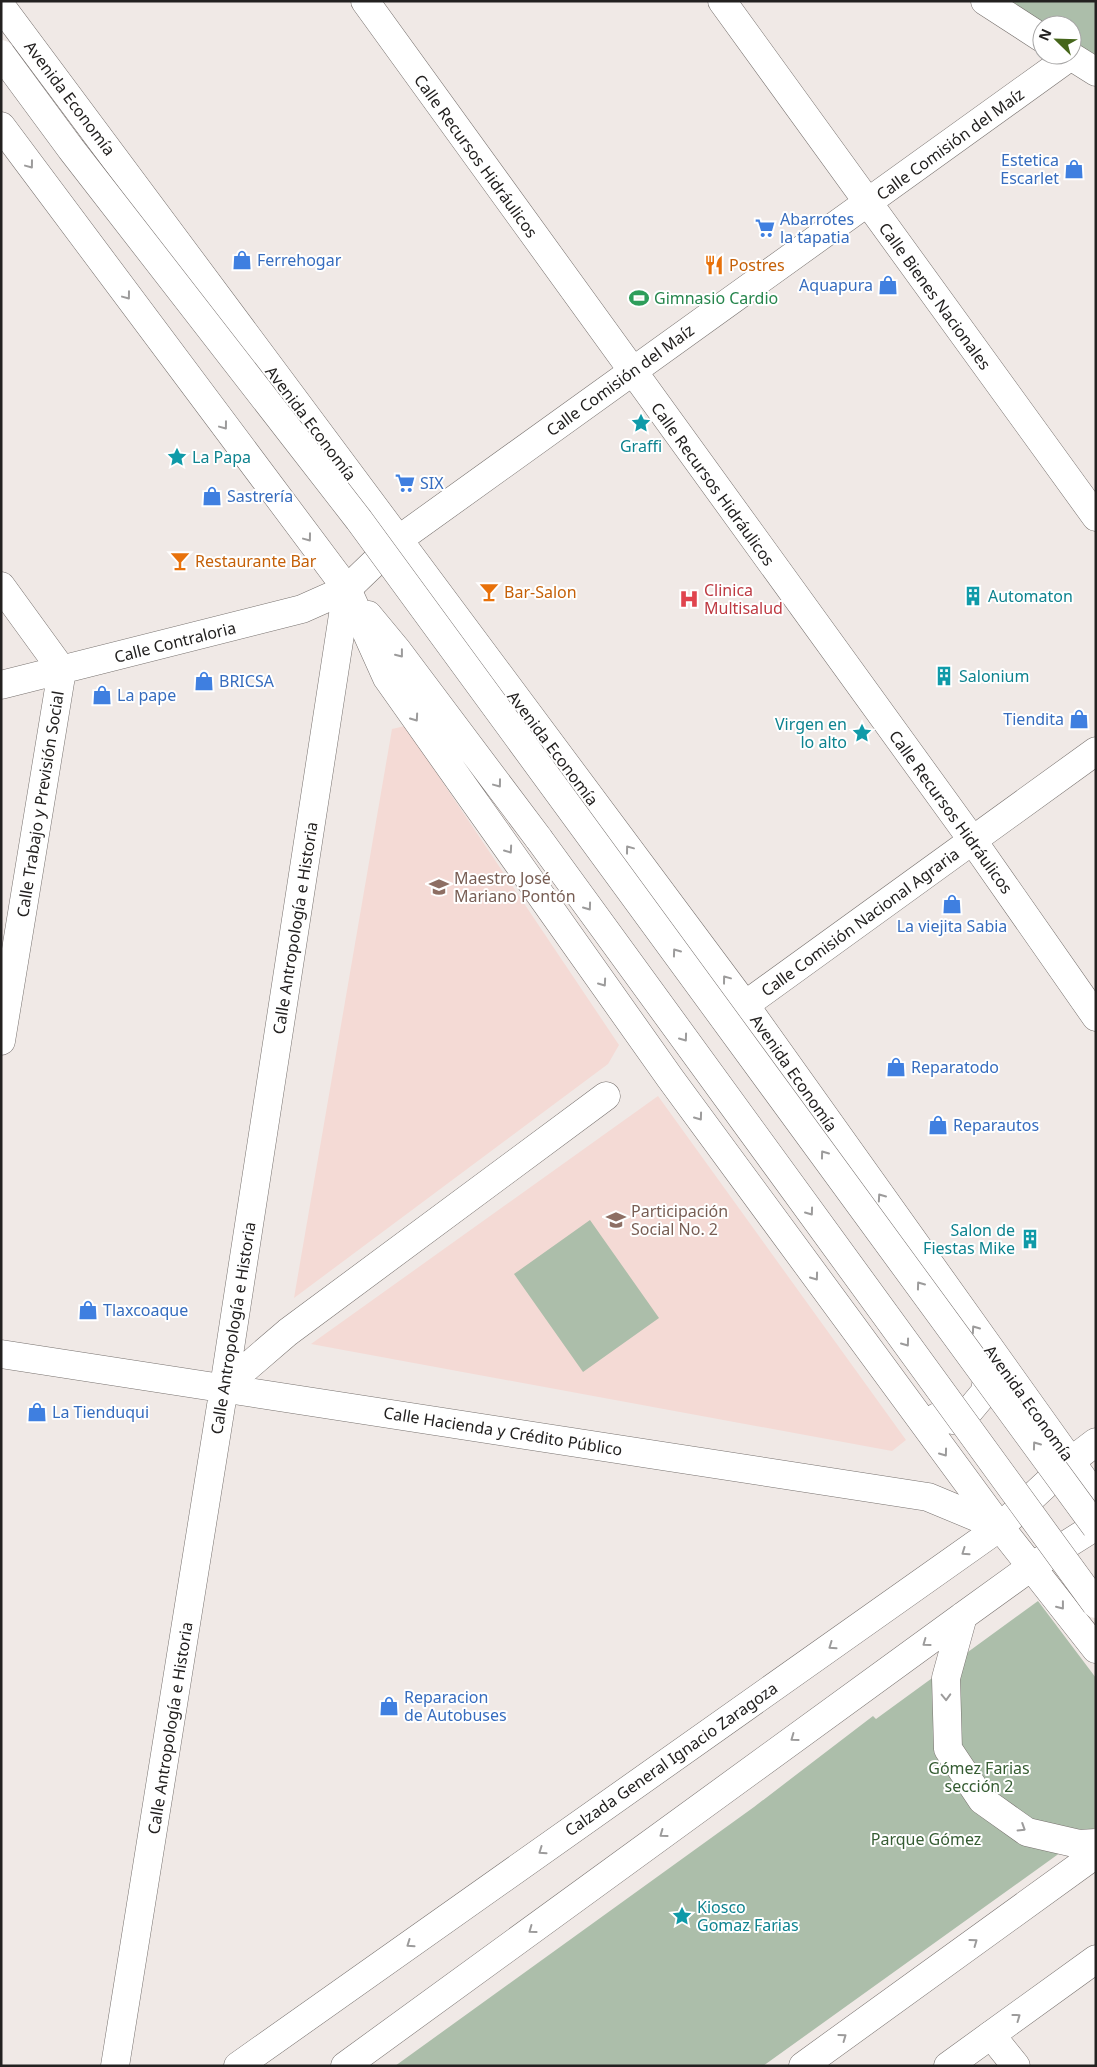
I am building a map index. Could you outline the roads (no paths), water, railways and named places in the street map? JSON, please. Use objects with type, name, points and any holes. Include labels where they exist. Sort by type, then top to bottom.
[{"type":"main road","name":"Calle Recursos Hidráulicos","points":[[365,1],[631,371],[974,841],[1096,1017]]},
{"type":"main road","name":"Calle Bienes Nacionales","points":[[722,1],[1096,517]]},
{"type":"main road","points":[[985,1],[1032,32]]},
{"type":"main road","name":"Avenida Economía","points":[[1,6],[746,1005],[991,1352],[1096,1497]]},
{"type":"main road","points":[[1,54],[71,149],[359,520],[1096,1526],[1031,1567],[345,2066]]},
{"type":"main road","points":[[1082,63],[1096,72]]},
{"type":"main road","name":"Calle Comisión del Maíz","points":[[346,589],[398,540],[1058,65]]},
{"type":"main road","points":[[1,126],[346,589],[398,650],[539,839],[1096,1604]]},
{"type":"main road","name":"Calle Trabajo y Previsión Social","points":[[1,586],[62,670],[1,1041]]},
{"type":"main road","points":[[346,589],[387,678],[676,1086],[1000,1527],[1096,1649]]},
{"type":"main road","name":"Calle Contraloria","points":[[1,685],[302,609],[346,589]]},
{"type":"main road","name":"Calle Antropología e Historia","points":[[115,2066],[224,1387],[346,589]]},
{"type":"main road","name":"Calle Comisión Nacional Agraria","points":[[746,1005],[1096,751]]},
{"type":"main road","points":[[224,1387],[288,1332],[606,1096]]},
{"type":"main road","points":[[915,1413],[953,1420],[970,1410],[985,1392],[991,1352]]},
{"type":"main road","name":"Calle Hacienda y Crédito Público","points":[[1,1354],[928,1497],[1000,1527]]},
{"type":"main road","name":"Calzada General Ignacio Zaragoza","points":[[238,2066],[1000,1527],[1071,1461],[1096,1442]]},
{"type":"main road","points":[[963,1616],[946,1678],[948,1749],[982,1800],[1026,1832],[1079,1844],[1096,1843]]},
{"type":"main road","points":[[803,2066],[1096,1854]]},
{"type":"main road","points":[[948,2066],[1096,1959]]},
{"type":"main road","points":[[992,2035],[1016,2066]]},
{"type":"place","name":"Estetica Escarlet","points":[[1074,169]]},
{"type":"place","name":"Abarrotes la tapatia","points":[[765,228]]},
{"type":"place","name":"Ferrehogar","points":[[242,260]]},
{"type":"place","name":"Postres","points":[[714,265]]},
{"type":"place","name":"Aquapura","points":[[888,285]]},
{"type":"place","name":"Gimnasio Cardio","points":[[639,298]]},
{"type":"place","name":"Graffi","points":[[641,423]]},
{"type":"place","name":"La Papa","points":[[177,457]]},
{"type":"place","name":"SIX","points":[[405,483]]},
{"type":"place","name":"Sastrería","points":[[212,496]]},
{"type":"place","name":"Restaurante Bar","points":[[180,561]]},
{"type":"place","name":"Bar-Salon","points":[[489,592]]},
{"type":"place","name":"Automaton","points":[[973,596]]},
{"type":"place","name":"Clinica Multisalud","points":[[689,599]]},
{"type":"place","name":"Salonium","points":[[944,676]]},
{"type":"place","name":"BRICSA","points":[[204,681]]},
{"type":"place","name":"La pape","points":[[102,695]]},
{"type":"place","name":"Tiendita","points":[[1079,719]]},
{"type":"place","name":"Virgen en lo alto","points":[[862,733]]},
{"type":"place","name":"Maestro José Mariano Pontón","points":[[439,887]]},
{"type":"place","name":"La viejita Sabia","points":[[952,904]]},
{"type":"place","name":"Reparatodo","points":[[896,1067]]},
{"type":"place","name":"Reparautos","points":[[938,1125]]},
{"type":"place","name":"Participación Social No. 2","points":[[616,1220]]},
{"type":"place","name":"Salon de Fiestas Mike","points":[[1030,1239]]},
{"type":"place","name":"Tlaxcoaque","points":[[88,1310]]},
{"type":"place","name":"La Tienduqui","points":[[37,1412]]},
{"type":"place","name":"Reparacion de Autobuses","points":[[389,1706]]},
{"type":"place","name":"Kiosco Gomaz Farias","points":[[682,1916]]},
{"type":"park label","name":"Gómez Farias sección 2","points":[[979,1777]]},
{"type":"park label","name":"Parque Gómez","points":[[926,1839]]}]
